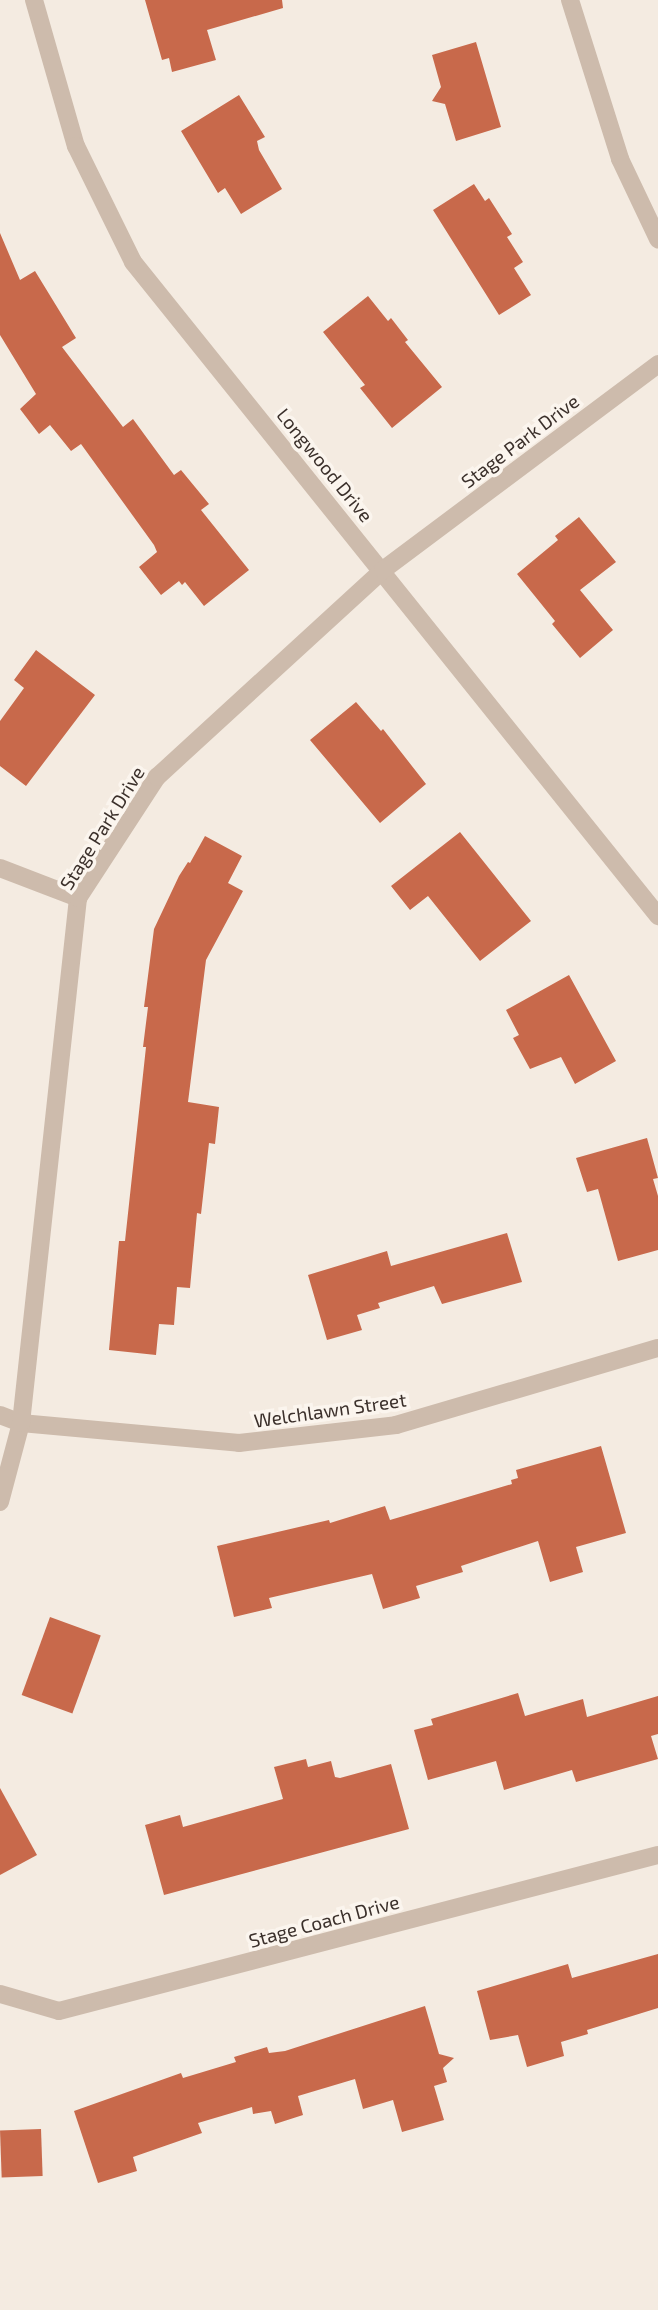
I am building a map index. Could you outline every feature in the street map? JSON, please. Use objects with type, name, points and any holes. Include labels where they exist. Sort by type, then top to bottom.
[{"type":"street","name":"Longwood Drive","points":[[34,0],[76,146],[133,262],[383,570],[658,916]]},
{"type":"street","points":[[570,0],[620,159],[658,239]]},
{"type":"street","name":"Stage Park Drive","points":[[0,1502],[22,1423],[78,898],[157,777],[383,570],[658,364]]},
{"type":"street","points":[[0,868],[78,898]]},
{"type":"street","name":"Welchlawn Street","points":[[0,1415],[22,1423],[239,1443],[396,1426],[658,1348]]},
{"type":"street","name":"Stage Coach Drive","points":[[0,1994],[60,2011],[658,1855]]},
{"type":"building","points":[[145,0],[282,0],[283,8],[207,30],[216,60],[172,72],[169,58],[162,60]]},
{"type":"building","points":[[476,42],[501,127],[456,141],[445,104],[432,101],[441,87],[432,55]]},
{"type":"building","points":[[239,95],[265,137],[257,141],[259,150],[282,189],[241,214],[225,188],[218,193],[181,131]]},
{"type":"building","points":[[474,184],[485,201],[489,198],[512,234],[507,237],[523,262],[514,268],[531,295],[499,315],[433,210]]},
{"type":"building","points":[[0,233],[20,280],[35,271],[76,338],[62,347],[123,427],[133,419],[174,475],[181,470],[209,504],[201,510],[249,570],[204,606],[185,582],[182,585],[179,581],[161,595],[139,567],[157,552],[154,545],[81,444],[71,451],[50,425],[39,434],[20,409],[36,394],[0,335]]},
{"type":"building","points":[[368,296],[388,321],[391,318],[408,340],[405,342],[442,387],[392,428],[360,388],[365,385],[323,332]]},
{"type":"building","points":[[579,517],[616,562],[580,590],[613,630],[580,658],[552,624],[555,621],[517,574],[558,540],[555,536]]},
{"type":"building","points":[[36,650],[95,695],[26,786],[0,766],[0,721],[24,688],[14,680]]},
{"type":"building","points":[[356,702],[381,731],[383,729],[426,784],[380,823],[310,740]]},
{"type":"building","points":[[460,832],[531,921],[480,961],[428,896],[410,910],[391,886]]},
{"type":"building","points":[[205,836],[242,856],[228,883],[243,891],[206,960],[188,1102],[219,1107],[215,1144],[209,1143],[201,1214],[197,1213],[190,1288],[177,1287],[174,1325],[159,1324],[156,1355],[109,1350],[119,1241],[125,1241],[146,1047],[143,1047],[148,1007],[144,1007],[154,929],[179,876],[188,862],[190,863]]},
{"type":"building","points":[[569,975],[616,1061],[575,1084],[561,1057],[530,1069],[513,1038],[519,1035],[506,1010]]},
{"type":"building","points":[[647,1138],[658,1178],[653,1179],[658,1196],[658,1250],[618,1261],[598,1189],[587,1192],[576,1158]]},
{"type":"building","points":[[507,1233],[522,1282],[442,1304],[434,1286],[378,1303],[380,1308],[357,1315],[362,1330],[327,1340],[308,1275],[387,1251],[391,1266]]},
{"type":"building","points":[[601,1446],[626,1533],[576,1547],[583,1572],[550,1582],[538,1541],[461,1566],[463,1572],[416,1586],[420,1598],[383,1609],[372,1574],[269,1598],[272,1608],[234,1617],[217,1546],[329,1520],[330,1523],[385,1506],[390,1520],[512,1484],[511,1480],[518,1478],[516,1470]]},
{"type":"building","points":[[50,1617],[101,1635],[72,1713],[22,1695]]},
{"type":"building","points":[[518,1693],[525,1716],[583,1699],[587,1717],[658,1696],[658,1734],[651,1736],[658,1759],[576,1782],[572,1770],[504,1790],[496,1761],[428,1780],[414,1730],[433,1725],[431,1719]]},
{"type":"building","points":[[306,1759],[308,1767],[331,1761],[335,1777],[340,1778],[391,1764],[409,1829],[164,1895],[145,1825],[180,1815],[183,1827],[283,1799],[274,1767]]},
{"type":"building","points":[[0,1788],[37,1855],[0,1875]]},
{"type":"building","points":[[658,1954],[658,2008],[587,2030],[588,2034],[561,2042],[564,2056],[527,2067],[518,2035],[490,2040],[477,1991],[568,1964],[572,1978]]},
{"type":"building","points":[[425,2006],[439,2054],[454,2058],[443,2068],[447,2082],[434,2086],[444,2120],[402,2132],[393,2100],[363,2109],[355,2079],[298,2096],[303,2115],[275,2124],[271,2111],[253,2114],[252,2107],[198,2123],[202,2133],[133,2157],[137,2171],[98,2183],[74,2111],[181,2073],[183,2078],[236,2062],[234,2057],[267,2047],[269,2053],[285,2051]]},
{"type":"building","points":[[41,2129],[43,2176],[2,2177],[0,2130]]}]
